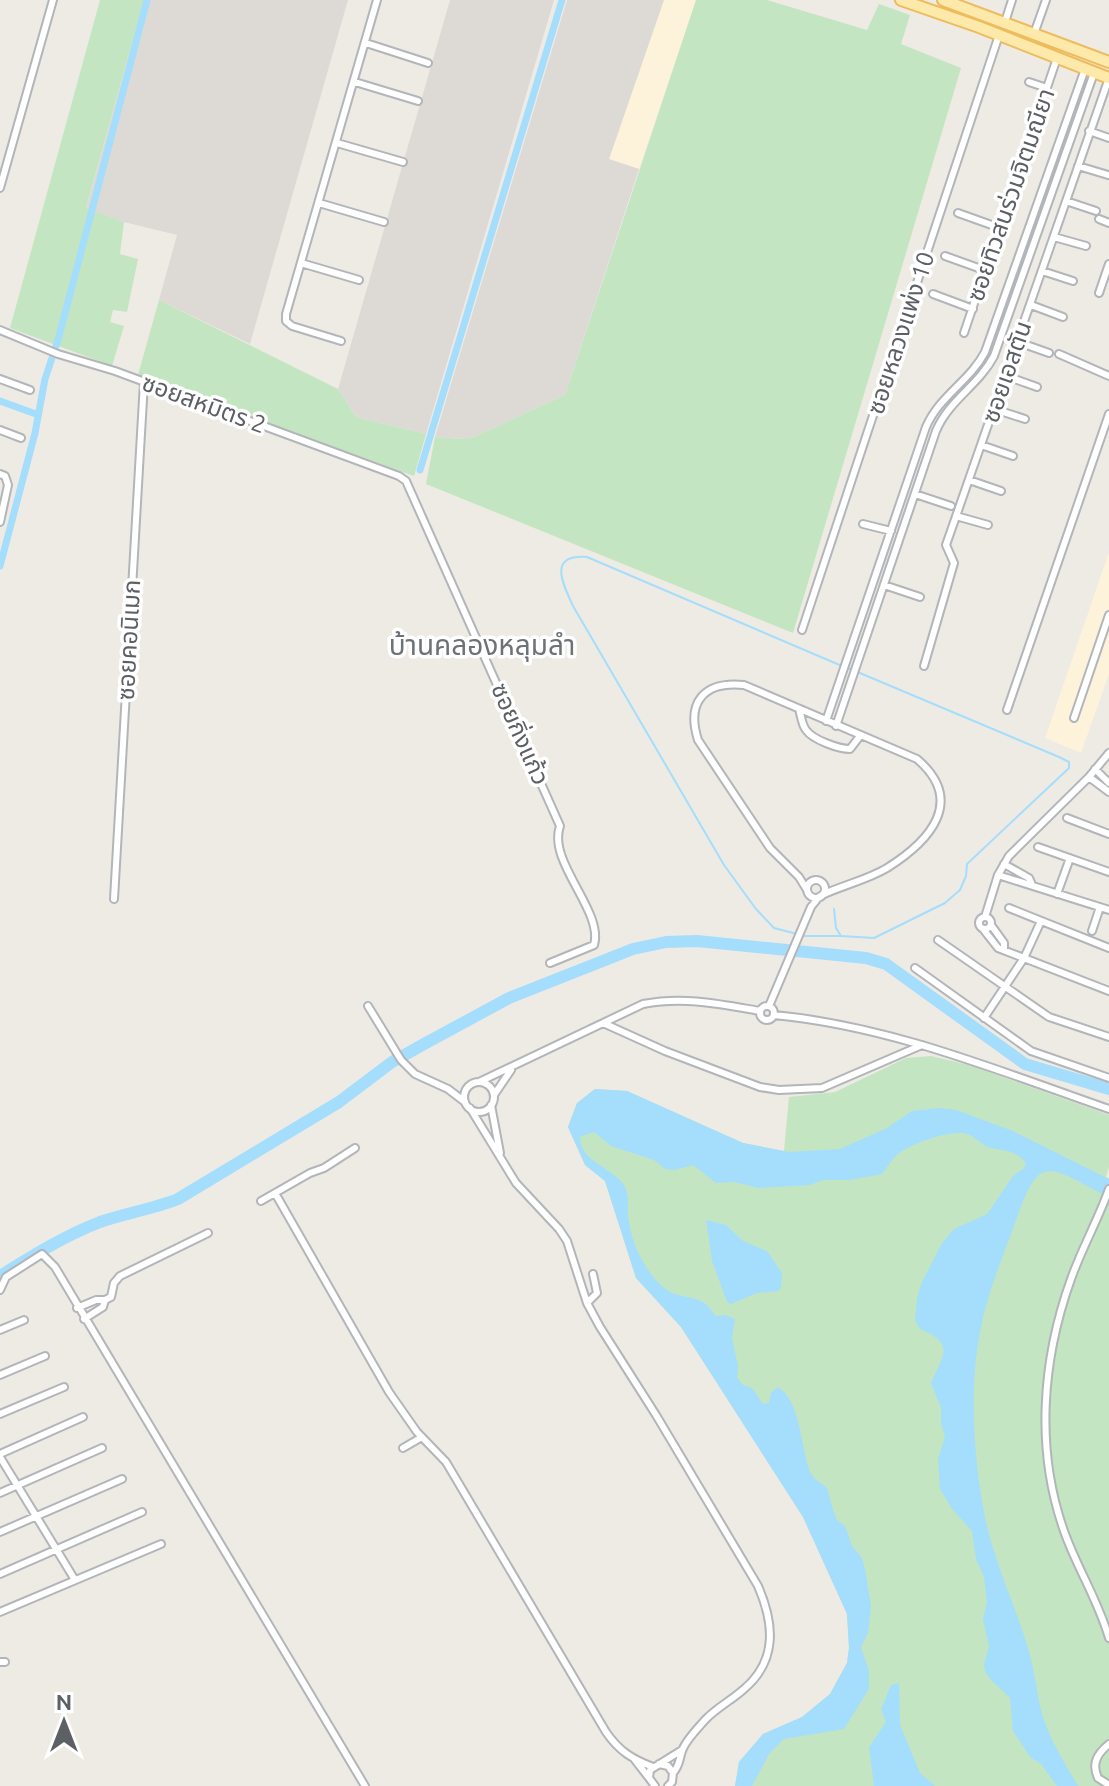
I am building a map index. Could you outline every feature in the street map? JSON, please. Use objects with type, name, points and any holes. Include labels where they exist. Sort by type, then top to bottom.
[{"type":"main road","points":[[901,0],[1109,78]]},
{"type":"main road","points":[[943,0],[1109,62]]},
{"type":"main road","points":[[979,27],[983,14]]},
{"type":"street","points":[[0,188],[53,0]]},
{"type":"street","points":[[341,341],[292,326],[286,321],[377,0]]},
{"type":"street","points":[[1005,22],[1012,0]]},
{"type":"street","points":[[1034,34],[1046,0]]},
{"type":"street","name":"ซอยหลวงแพ่ง 10","points":[[802,630],[999,35]]},
{"type":"street","points":[[366,43],[428,63]]},
{"type":"street","name":"ซอยทิวสนร่วมจิตมณียา","points":[[964,333],[1057,58]]},
{"type":"street","points":[[826,721],[933,412],[949,392],[972,373],[985,352],[1068,117],[1089,71]]},
{"type":"street","points":[[836,726],[941,417],[979,381],[994,356],[1077,120],[1089,71]]},
{"type":"street","name":"ซอยเอสตัน","points":[[924,666],[954,563],[946,545],[1109,78]]},
{"type":"street","points":[[355,82],[418,101]]},
{"type":"street","points":[[1029,82],[1047,88]]},
{"type":"street","points":[[1068,117],[1077,120]]},
{"type":"street","points":[[1089,131],[1109,138]]},
{"type":"street","points":[[337,143],[403,162]]},
{"type":"street","points":[[1078,166],[1108,175]]},
{"type":"street","points":[[1066,201],[1109,223]]},
{"type":"street","points":[[319,203],[384,222]]},
{"type":"street","points":[[958,213],[1000,228]]},
{"type":"street","points":[[1054,237],[1086,246]]},
{"type":"street","points":[[945,256],[984,270]]},
{"type":"street","points":[[301,263],[359,280]]},
{"type":"street","points":[[1099,293],[1106,283],[1109,264]]},
{"type":"street","points":[[1042,271],[1073,281]]},
{"type":"street","points":[[933,294],[973,309]]},
{"type":"street","points":[[1031,305],[1063,317]]},
{"type":"street","name":"ซอยสหมิตร 2","points":[[0,330],[57,354],[144,382],[406,481]]},
{"type":"street","points":[[1018,342],[1049,353]]},
{"type":"street","points":[[1059,354],[1109,376]]},
{"type":"street","points":[[1006,376],[1037,387]]},
{"type":"street","points":[[0,379],[30,390]]},
{"type":"street","name":"ซอยคอนิเมก","points":[[114,899],[144,382]]},
{"type":"street","points":[[994,409],[1025,419]]},
{"type":"street","points":[[1007,710],[1109,414]]},
{"type":"street","points":[[0,430],[21,438]]},
{"type":"street","points":[[981,445],[1013,456]]},
{"type":"street","points":[[0,474],[5,476],[8,485],[0,519]]},
{"type":"street","points":[[969,480],[1001,491]]},
{"type":"street","name":"ซอยกิ่งแก้ว","points":[[406,481],[542,782],[560,826],[557,845],[591,919],[596,941],[594,945],[550,963]]},
{"type":"street","points":[[915,494],[951,506]]},
{"type":"street","points":[[956,516],[988,525]]},
{"type":"street","points":[[863,524],[891,531]]},
{"type":"street","points":[[884,585],[920,597]]},
{"type":"street","points":[[1074,718],[1109,615]]},
{"type":"street","points":[[731,683],[744,685],[826,721],[917,759],[931,772],[942,796],[933,826],[924,838],[888,867],[812,897],[770,848],[698,740],[694,713],[703,694],[718,685],[731,683]]},
{"type":"street","points":[[799,709],[803,726],[809,733],[840,748],[850,749],[860,736]]},
{"type":"street","points":[[1109,753],[1089,777],[1015,849],[998,875],[985,917],[979,922],[1004,943],[1004,949],[1109,991]]},
{"type":"street","points":[[1095,769],[1109,783]]},
{"type":"street","points":[[1089,777],[1109,792]]},
{"type":"street","points":[[1067,818],[1109,834]]},
{"type":"street","points":[[1038,847],[1109,872]]},
{"type":"street","points":[[1057,894],[1070,858]]},
{"type":"street","points":[[1004,864],[1029,878],[1032,885]]},
{"type":"street","points":[[790,868],[818,881],[846,885]]},
{"type":"street","points":[[998,875],[1109,910]]},
{"type":"street","points":[[805,922],[809,883],[818,881]]},
{"type":"street","points":[[760,1011],[769,1006],[811,907],[825,889],[818,881]]},
{"type":"street","points":[[1092,931],[1100,907]]},
{"type":"street","points":[[1009,908],[1109,948]]},
{"type":"street","points":[[984,1018],[1024,958],[1041,921]]},
{"type":"street","points":[[938,940],[1049,1017],[1109,1037]]},
{"type":"street","points":[[915,968],[1031,1051],[1109,1078]]},
{"type":"street","points":[[448,1089],[479,1082],[514,1067],[643,1004],[692,999],[760,1011]]},
{"type":"street","points":[[368,1006],[401,1060],[424,1080],[448,1089],[465,1102],[516,1183],[567,1241],[587,1303],[758,1586],[767,1608],[771,1631],[770,1653],[759,1673],[746,1688],[706,1719],[682,1750],[656,1765],[649,1778]]},
{"type":"street","points":[[760,1011],[761,1017],[771,1020],[774,1010],[769,1006]]},
{"type":"street","points":[[774,1015],[817,1019],[922,1045],[1109,1109]]},
{"type":"street","points":[[603,1023],[665,1051],[760,1087],[779,1090],[822,1088],[922,1045]]},
{"type":"street","points":[[502,1161],[491,1105],[503,1078],[514,1067]]},
{"type":"street","points":[[479,1082],[489,1086],[494,1095]]},
{"type":"street","points":[[465,1102],[464,1092],[470,1084]]},
{"type":"street","points":[[470,1108],[483,1111],[491,1105]]},
{"type":"street","points":[[261,1201],[355,1148]]},
{"type":"street","points":[[1109,1189],[1072,1276],[1056,1325],[1046,1385],[1045,1423],[1050,1476],[1064,1531],[1102,1615],[1109,1638]]},
{"type":"street","points":[[275,1193],[389,1392],[422,1437],[446,1462],[606,1732],[619,1750],[635,1760],[668,1766],[673,1773]]},
{"type":"street","points":[[77,1308],[111,1297],[114,1283],[120,1276],[208,1233]]},
{"type":"street","points":[[0,1290],[6,1277],[42,1254],[55,1267],[365,1786]]},
{"type":"street","points":[[587,1303],[597,1293],[593,1274]]},
{"type":"street","points":[[84,1319],[103,1307],[105,1300]]},
{"type":"street","points":[[0,1330],[24,1320]]},
{"type":"street","points":[[0,1375],[45,1356]]},
{"type":"street","points":[[0,1414],[64,1387]]},
{"type":"street","points":[[75,1580],[0,1455],[83,1417]]},
{"type":"street","points":[[403,1448],[422,1437]]},
{"type":"street","points":[[0,1493],[102,1448]]},
{"type":"street","points":[[0,1532],[122,1479]]},
{"type":"street","points":[[0,1574],[142,1512]]},
{"type":"street","points":[[0,1612],[161,1544]]},
{"type":"street","points":[[1109,1744],[1099,1753],[1095,1763],[1098,1778],[1109,1785]]},
{"type":"street","points":[[669,1786],[682,1750]]},
{"type":"street","points":[[635,1760],[655,1786]]},
{"type":"shaded area","points":[[144,0],[348,0],[250,344],[159,300],[177,235],[86,209]]},
{"type":"shaded area","points":[[450,0],[554,0],[426,434],[356,417],[338,389]]},
{"type":"shaded area","points":[[567,0],[664,0],[609,159],[639,169],[565,395],[474,437],[435,437]]},
{"type":"shaded area","points":[[664,0],[696,0],[639,169],[609,159]]},
{"type":"shaded area","points":[[1109,552],[1109,674],[1081,753],[1045,738]]},
{"type":"green space","points":[[100,0],[144,0],[86,208],[124,222],[120,254],[138,259],[127,312],[113,310],[110,322],[124,326],[112,366],[10,328]]},
{"type":"green space","points":[[696,0],[767,0],[867,30],[879,4],[910,15],[901,44],[961,68],[793,633],[426,484],[435,437],[474,437],[565,395]]},
{"type":"green space","points":[[159,300],[338,389],[356,417],[426,434],[414,476],[138,375]]},
{"type":"green space","points":[[931,1056],[969,1065],[1109,1115],[1109,1167],[1106,1177],[1109,1179],[1109,1786],[735,1786],[739,1762],[763,1734],[802,1717],[830,1694],[847,1663],[847,1614],[803,1517],[681,1327],[636,1278],[605,1181],[585,1165],[568,1127],[577,1103],[595,1089],[627,1091],[743,1143],[784,1151],[789,1097],[835,1092],[906,1058]]},
{"type":"water","points":[[595,1089],[627,1091],[743,1143],[789,1152],[840,1149],[887,1128],[912,1111],[956,1110],[1013,1131],[1109,1179],[1109,1198],[1055,1172],[1044,1172],[1028,1190],[988,1298],[979,1338],[974,1387],[975,1443],[987,1525],[1029,1653],[1044,1720],[1078,1786],[1057,1786],[1041,1764],[1030,1757],[1013,1731],[1010,1698],[985,1671],[989,1646],[983,1619],[987,1602],[984,1577],[976,1559],[972,1531],[952,1509],[940,1489],[938,1459],[945,1437],[941,1408],[931,1383],[944,1351],[939,1340],[920,1329],[915,1321],[921,1284],[942,1243],[954,1229],[987,1214],[1013,1176],[1026,1163],[1017,1155],[988,1147],[970,1135],[960,1133],[930,1138],[911,1146],[893,1159],[882,1174],[850,1180],[823,1180],[810,1185],[759,1188],[734,1182],[716,1183],[693,1165],[675,1170],[665,1169],[654,1160],[611,1146],[594,1132],[580,1137],[585,1153],[624,1185],[632,1236],[650,1272],[670,1292],[704,1303],[715,1316],[725,1315],[735,1319],[732,1338],[737,1377],[743,1385],[752,1388],[763,1404],[769,1403],[771,1393],[777,1387],[791,1401],[810,1472],[827,1488],[837,1520],[845,1526],[865,1569],[871,1606],[868,1633],[861,1647],[869,1671],[869,1689],[844,1729],[784,1739],[769,1754],[752,1786],[735,1786],[739,1762],[763,1734],[802,1717],[830,1694],[847,1663],[847,1614],[803,1517],[681,1327],[636,1278],[605,1181],[585,1165],[568,1127],[577,1103]]},
{"type":"water","points":[[706,1220],[726,1225],[743,1241],[767,1251],[782,1273],[781,1288],[757,1293],[731,1304],[727,1302],[712,1261]]},
{"type":"water","points":[[899,1683],[900,1725],[920,1773],[935,1786],[874,1786],[869,1747],[886,1722],[881,1709],[891,1685]]},
{"type":"waterway","points":[[0,566],[35,433],[45,379],[58,340],[147,0]]},
{"type":"waterway","points":[[420,470],[562,0]]},
{"type":"waterway","points":[[0,401],[36,414]]},
{"type":"waterway","points":[[797,934],[774,928],[724,865],[573,606],[562,580],[562,565],[575,557],[587,557],[842,666]]},
{"type":"waterway","points":[[834,909],[836,928],[841,936],[874,938],[945,903],[960,890],[967,864],[1069,768],[1069,762],[1059,757],[848,668]]},
{"type":"waterway","points":[[803,936],[841,936]]},
{"type":"waterway","points":[[0,1276],[87,1228],[178,1199],[339,1102],[392,1062],[509,998],[633,949],[666,942],[697,941],[866,958],[886,964],[1025,1064],[1109,1089]]},
{"type":"district","name":"บ้านคลองหลุมลำ","points":[[482,645]]}]
